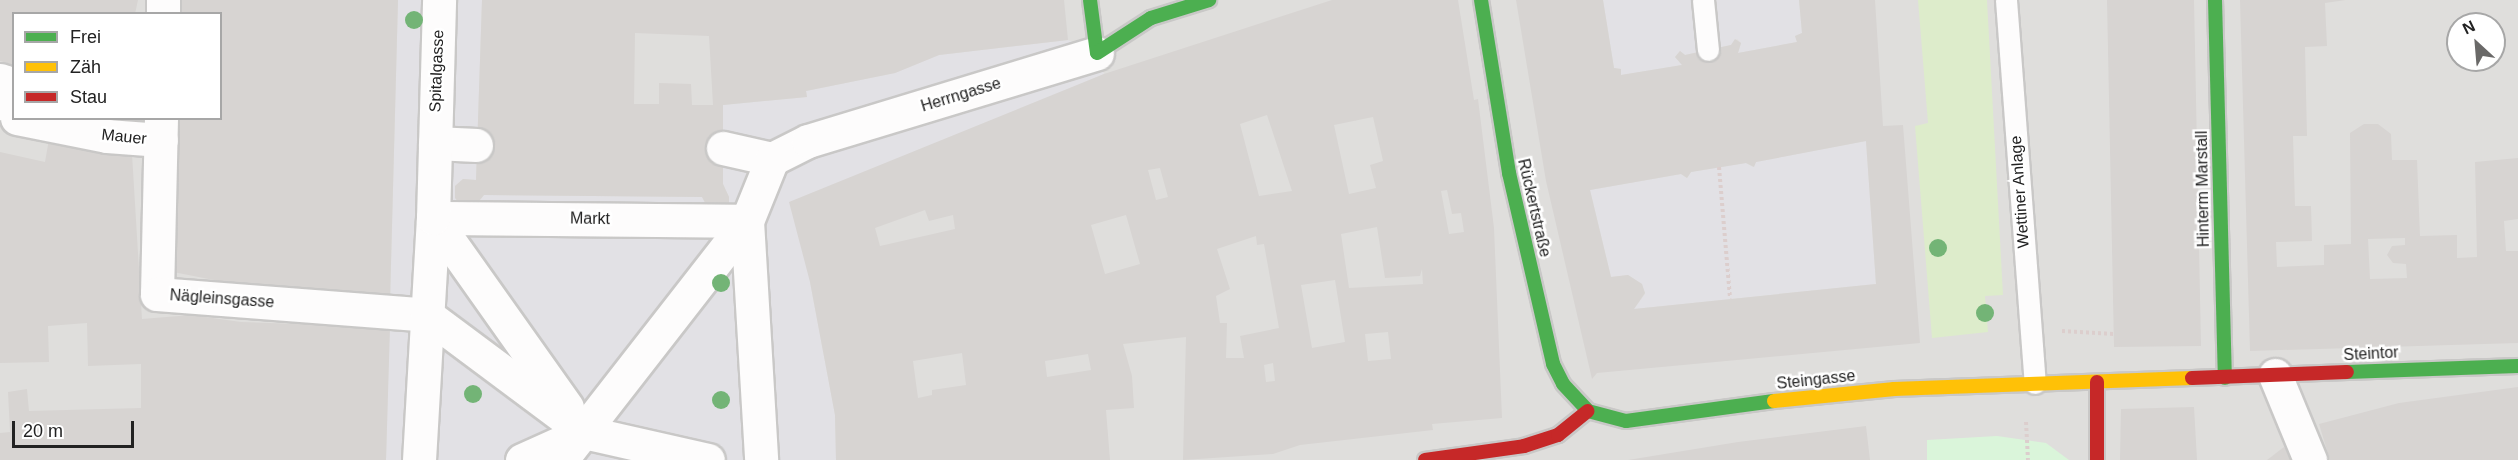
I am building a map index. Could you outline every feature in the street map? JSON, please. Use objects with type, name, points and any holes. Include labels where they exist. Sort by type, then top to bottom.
[{"type":"street","name":"Spitalgasse","points":[[433,218],[439,0]]},
{"type":"street","points":[[1090,0],[1097,53]]},
{"type":"street","name":"Herrngasse","points":[[772,159],[808,141],[1097,53],[1151,18],[1209,0]]},
{"type":"street","name":"Rückertstraße","points":[[1481,0],[1509,173],[1553,364],[1563,384],[1588,411]]},
{"type":"street","name":"Hinterm Marstall","points":[[2215,0],[2225,378]]},
{"type":"street","points":[[0,80],[6,82],[0,103]]},
{"type":"street","name":"Mauer","points":[[25,120],[107,136],[161,130]]},
{"type":"street","name":"Nägleinsgasse","points":[[161,130],[157,294],[427,315]]},
{"type":"street","points":[[435,143],[477,145]]},
{"type":"street","points":[[561,460],[747,221],[772,159],[723,148]]},
{"type":"street","points":[[419,460],[433,218]]},
{"type":"street","points":[[433,218],[584,432],[610,460]]},
{"type":"street","name":"Markt","points":[[433,218],[747,221]]},
{"type":"street","points":[[747,221],[761,460]]},
{"type":"street","points":[[427,315],[584,432],[708,460]]},
{"type":"street","name":"Steintor","points":[[2225,378],[2518,366]]},
{"type":"street","points":[[2275,375],[2310,460]]},
{"type":"street","name":"Steingasse","points":[[1588,411],[1626,421],[1739,404],[1894,388],[2225,378]]},
{"type":"street","points":[[2097,382],[2097,460]]},
{"type":"street","points":[[1425,460],[1535,442],[1568,429],[1588,411]]},
{"type":"street","points":[[522,460],[584,432]]},
{"type":"lane","points":[[1702,0],[1708,50]]},
{"type":"lane","name":"Wettiner Anlage","points":[[2006,0],[2035,383]]},
{"type":"path","points":[[1719,167],[1730,300]]},
{"type":"path","points":[[2026,417],[2028,460]]},
{"type":"shaded area","points":[[0,0],[2518,0],[2518,460],[0,460]]},
{"type":"shaded area","points":[[398,0],[482,0],[476,180],[463,179],[455,186],[455,198],[463,207],[474,207],[484,195],[702,197],[709,210],[720,210],[729,204],[729,197],[723,184],[723,105],[807,97],[806,91],[895,73],[939,55],[1068,40],[1097,53],[1104,74],[965,133],[810,282],[835,415],[836,460],[386,460]]},
{"type":"shaded area","points":[[1603,0],[1799,0],[1802,33],[1795,36],[1797,42],[1738,53],[1741,43],[1737,39],[1731,45],[1685,55],[1680,51],[1675,57],[1682,65],[1621,75],[1621,69],[1614,68]]},
{"type":"shaded area","points":[[1866,141],[1876,284],[1634,309],[1645,294],[1642,284],[1628,275],[1611,277],[1590,190],[1681,174],[1687,178],[1691,172],[1746,163],[1753,167],[1756,162]]},
{"type":"green space","points":[[1918,0],[1987,0],[2003,295],[1985,296],[1988,332],[1932,338],[1915,126],[1928,123]]},
{"type":"green space","points":[[1997,436],[2046,443],[2069,460],[1927,460],[1927,440]]},
{"type":"building","points":[[0,0],[138,0],[135,12],[12,12],[12,64],[0,61]]},
{"type":"building","points":[[176,0],[398,0],[390,300],[285,294],[168,271],[172,120],[222,120],[222,12],[175,12]]},
{"type":"building","points":[[482,0],[1064,0],[1068,40],[939,55],[895,73],[806,91],[807,97],[723,105],[723,184],[729,197],[729,204],[720,210],[709,210],[702,197],[484,195],[474,207],[463,207],[455,198],[455,186],[463,179],[476,180]],"holes":[[[635,33],[709,36],[713,105],[692,105],[691,84],[659,83],[659,104],[634,104]]]},
{"type":"building","points":[[1332,0],[1458,0],[1474,100],[1478,99],[1494,228],[1502,418],[1432,424],[1433,430],[1300,445],[1273,454],[1183,460],[1186,337],[1123,344],[1132,376],[1134,408],[1106,410],[1110,460],[836,460],[835,415],[810,282],[789,202],[1104,74]],"holes":[[[1267,115],[1292,191],[1259,196],[1240,124]],[[1373,117],[1383,161],[1370,165],[1376,188],[1349,194],[1334,125]],[[1160,168],[1168,197],[1156,200],[1148,170]],[[1447,190],[1452,214],[1461,213],[1464,232],[1449,234],[1441,191]],[[925,210],[929,221],[953,215],[955,229],[880,246],[875,228]],[[1126,215],[1140,264],[1105,274],[1091,225]],[[1377,227],[1385,278],[1420,276],[1422,269],[1423,284],[1349,288],[1341,234]],[[1256,236],[1257,245],[1264,244],[1279,328],[1240,336],[1244,358],[1226,358],[1227,323],[1220,323],[1216,296],[1230,289],[1217,249]],[[1335,280],[1345,342],[1312,348],[1301,285]],[[1388,332],[1391,359],[1368,361],[1365,334]],[[962,353],[966,385],[932,390],[932,395],[918,398],[913,361]],[[1088,354],[1091,370],[1047,377],[1045,361]],[[1273,363],[1275,381],[1266,382],[1264,365]]]},
{"type":"building","points":[[1516,0],[1603,0],[1614,68],[1621,69],[1621,75],[1682,65],[1675,57],[1680,51],[1685,55],[1731,45],[1735,39],[1741,43],[1738,53],[1797,42],[1795,36],[1802,33],[1799,0],[1875,0],[1883,126],[1903,125],[1920,343],[1597,373],[1592,379],[1546,181]],"holes":[[[1866,141],[1876,284],[1634,309],[1645,293],[1642,284],[1628,275],[1611,277],[1590,190],[1681,174],[1687,178],[1691,172],[1746,163],[1754,167],[1756,162]]]},
{"type":"building","points":[[2107,0],[2194,0],[2201,346],[2114,347]]},
{"type":"building","points":[[2240,0],[2346,0],[2325,3],[2327,46],[2305,47],[2307,136],[2293,136],[2295,206],[2311,206],[2312,241],[2276,242],[2277,267],[2324,265],[2324,245],[2351,244],[2350,133],[2364,124],[2378,124],[2391,134],[2392,160],[2417,160],[2420,236],[2457,235],[2457,258],[2477,257],[2475,162],[2518,158],[2518,219],[2504,221],[2506,251],[2518,251],[2518,343],[2250,351]],"holes":[[[2405,238],[2405,245],[2392,246],[2387,255],[2393,263],[2406,264],[2407,278],[2370,279],[2368,239]]]},
{"type":"building","points":[[49,139],[132,154],[142,319],[191,315],[241,322],[390,327],[386,460],[0,460],[0,433],[10,432],[8,392],[27,389],[29,411],[141,408],[141,364],[88,366],[87,323],[48,326],[49,362],[0,363],[0,152],[45,162]]},
{"type":"building","points":[[2518,387],[2518,460],[2330,460],[2319,424],[2399,403]]},
{"type":"building","points":[[2194,407],[2197,460],[2120,460],[2121,409]]},
{"type":"building","points":[[1866,426],[1870,460],[1628,460],[1738,442]]},
{"type":"building","points":[[2284,447],[2293,460],[2267,460]]},
{"type":"traffic: fast","points":[[1090,0],[1097,53],[1151,18],[1209,0]]},
{"type":"traffic: fast","points":[[1481,0],[1509,173],[1553,364],[1563,384],[1588,411],[1626,421],[1774,401]]},
{"type":"traffic: fast","points":[[2215,0],[2225,378]]},
{"type":"traffic: fast","points":[[2347,372],[2518,366]]},
{"type":"traffic: slow","points":[[1774,401],[1894,389],[2192,378]]},
{"type":"traffic: jam","points":[[2192,378],[2347,372]]},
{"type":"traffic: jam","points":[[2097,382],[2097,460]]},
{"type":"traffic: jam","points":[[1425,460],[1524,446],[1558,435],[1588,411]]}]
